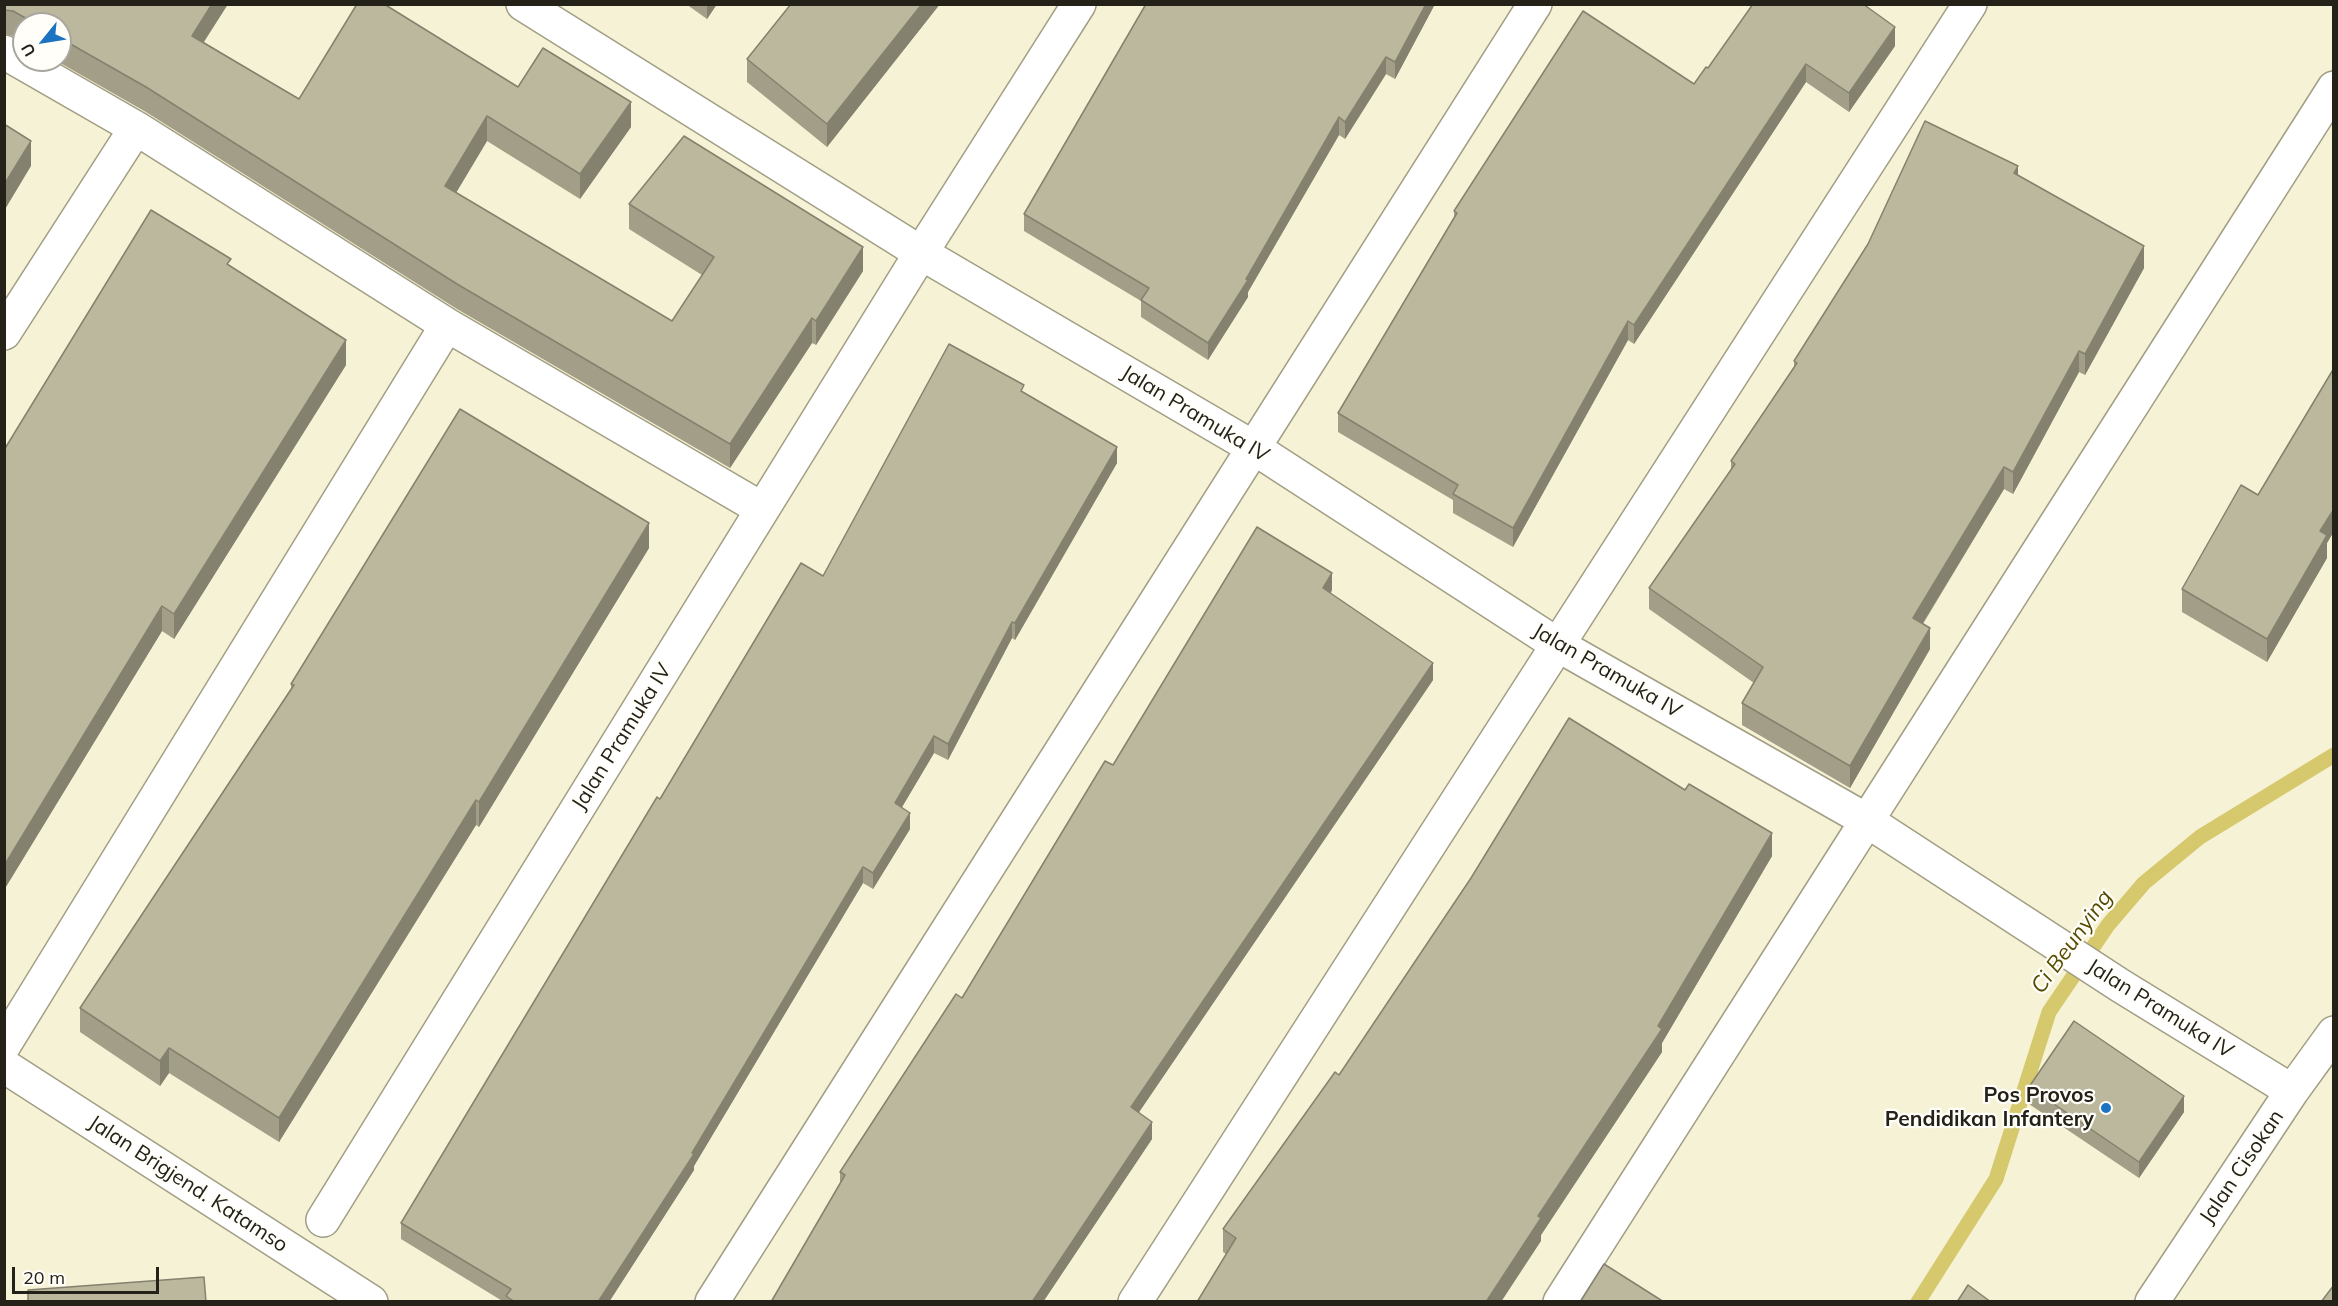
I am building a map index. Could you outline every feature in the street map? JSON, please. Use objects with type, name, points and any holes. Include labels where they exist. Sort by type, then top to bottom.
[{"type":"street","points":[[523,4],[921,253]]},
{"type":"street","name":"Jalan Pramuka IV","points":[[323,1220],[921,253],[1079,4]]},
{"type":"street","points":[[712,1302],[1535,4]]},
{"type":"street","points":[[1135,1302],[1970,4]]},
{"type":"street","points":[[4,52],[136,128],[447,325],[762,509]]},
{"type":"street","points":[[1560,1302],[2334,88]]},
{"type":"street","points":[[4,333],[136,128]]},
{"type":"street","name":"Jalan Pramuka IV","points":[[921,253],[1254,448],[1558,645],[1866,820],[2121,986],[2292,1091]]},
{"type":"street","points":[[4,1045],[447,325]]},
{"type":"street","name":"Jalan Cisokan","points":[[2152,1302],[2292,1091],[2334,1033]]},
{"type":"street","name":"Jalan Brigjend. Katamso","points":[[4,1066],[370,1302]]},
{"type":"building","points":[[4,4],[212,4],[192,36],[299,99],[357,4],[384,4],[518,87],[543,48],[631,102],[580,174],[487,116],[445,186],[672,321],[714,257],[629,204],[684,136],[863,247],[816,321],[812,318],[730,444],[457,284],[146,87],[72,45],[72,12],[4,10]]},
{"type":"building","points":[[791,4],[922,4],[827,124],[747,59]]},
{"type":"building","points":[[1146,4],[1426,4],[1395,62],[1386,57],[1345,122],[1339,117],[1246,279],[1248,280],[1208,343],[1141,300],[1149,288],[1024,214]]},
{"type":"building","points":[[1753,4],[1863,4],[1895,27],[1849,93],[1806,64],[1634,325],[1628,321],[1513,528],[1453,494],[1458,485],[1338,413],[1457,213],[1454,211],[1583,11],[1694,84]]},
{"type":"building","points":[[1925,121],[2018,166],[2014,173],[2144,246],[2085,354],[2079,351],[2013,472],[2004,467],[1913,618],[1930,628],[1850,766],[1742,703],[1763,667],[1649,588],[1735,464],[1731,461],[1797,363],[1794,361],[1868,244]]},
{"type":"building","points":[[4,124],[31,141],[4,185]]},
{"type":"building","points":[[151,210],[231,259],[227,264],[346,340],[174,614],[162,606],[4,866],[4,450]]},
{"type":"building","points":[[949,344],[1024,385],[1021,391],[1117,447],[1015,623],[1012,622],[948,744],[934,736],[895,803],[910,813],[873,873],[863,867],[692,1153],[694,1154],[598,1302],[515,1302],[506,1296],[511,1289],[401,1223],[657,797],[660,799],[801,563],[823,576]]},
{"type":"building","points":[[2334,368],[2334,509],[2320,531],[2327,535],[2267,639],[2182,589],[2241,485],[2258,495]]},
{"type":"building","points":[[460,409],[649,523],[479,802],[476,800],[279,1118],[169,1048],[160,1061],[80,1008],[294,685],[291,684]]},
{"type":"building","points":[[1257,527],[1332,573],[1323,588],[1433,663],[1131,1107],[1152,1122],[1032,1302],[771,1302],[845,1175],[840,1172],[956,994],[962,998],[1105,761],[1113,765]]},
{"type":"building","points":[[1569,718],[1685,790],[1689,784],[1772,833],[1658,1026],[1662,1029],[1538,1216],[1541,1218],[1486,1302],[1197,1302],[1236,1238],[1223,1229],[1335,1072],[1339,1075],[1471,878]]},
{"type":"building","name":"Pos Provos Pendidikan Infantery","points":[[2074,1021],[2184,1096],[2139,1162],[2029,1087]]},
{"type":"building","points":[[1604,1264],[1664,1302],[1580,1302]]},
{"type":"building","points":[[204,1277],[206,1302],[28,1302],[28,1290]]},
{"type":"building","points":[[1968,1285],[1991,1302],[1957,1302]]},
{"type":"building","points":[[2334,1285],[2334,1302],[2321,1302]]},
{"type":"waterway","name":"Ci Beunying","points":[[1918,1302],[1996,1179],[2049,1012],[2108,925],[2144,883],[2200,837],[2334,755]]},
{"type":"place","name":"Pos Provos Pendidikan Infantery","points":[[2106,1108]]}]
